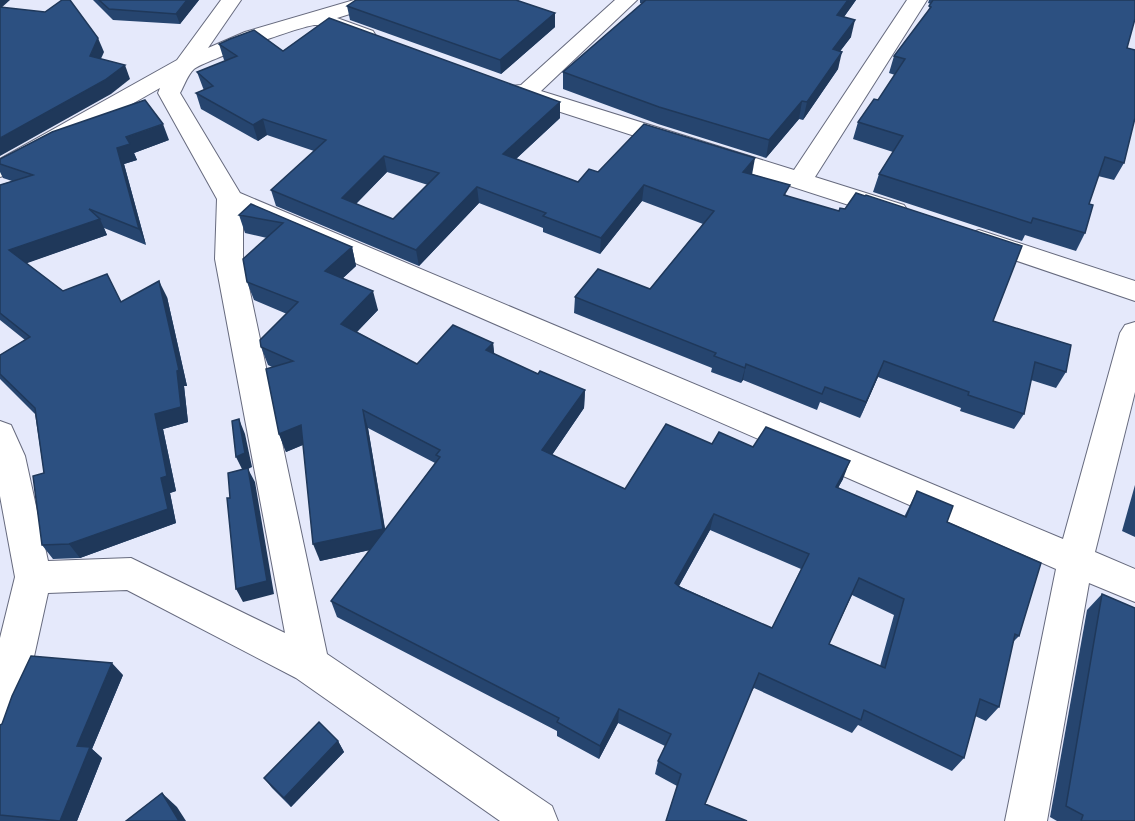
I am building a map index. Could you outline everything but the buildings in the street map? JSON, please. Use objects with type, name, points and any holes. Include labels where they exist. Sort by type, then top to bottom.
[{"type":"street","points":[[231,0],[185,65],[169,93],[230,199],[229,259],[310,665]]},
{"type":"street","points":[[0,169],[185,65],[253,37],[375,0]]},
{"type":"street","points":[[627,0],[514,89],[912,216]]},
{"type":"street","points":[[801,179],[917,0]]},
{"type":"street","points":[[317,18],[383,42]]},
{"type":"street","points":[[230,199],[1135,586]]},
{"type":"street","points":[[957,231],[1135,291]]},
{"type":"street","points":[[1026,821],[1075,561],[1135,333]]},
{"type":"street","points":[[0,434],[9,456],[33,577],[0,720]]},
{"type":"street","points":[[33,577],[131,574],[310,665],[537,821]]}]
